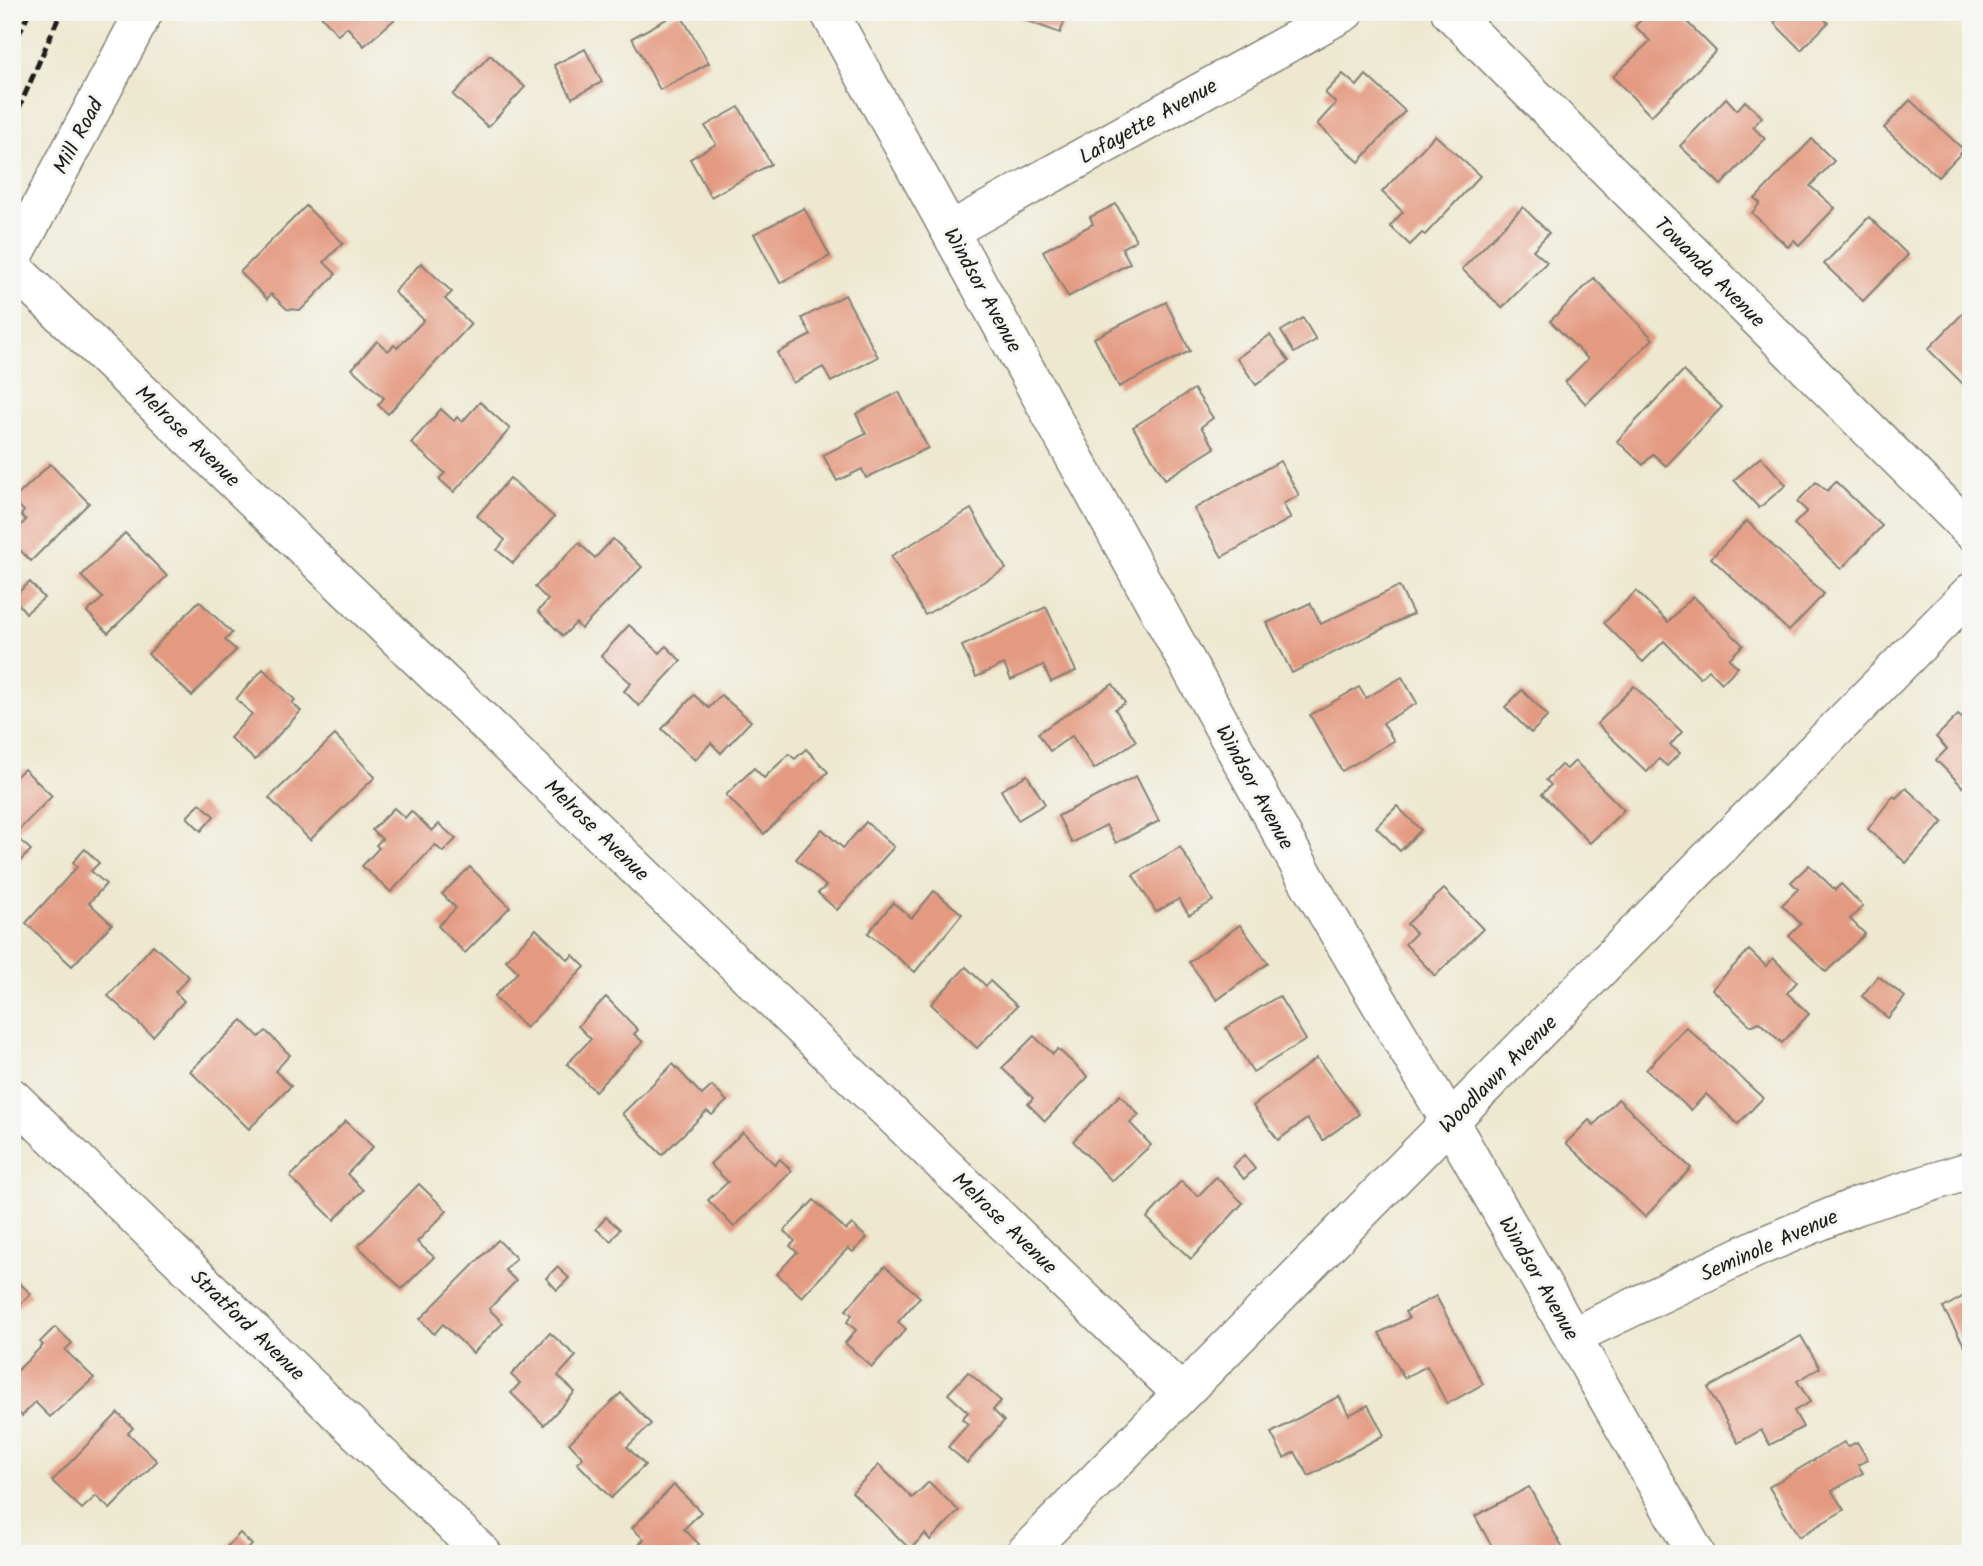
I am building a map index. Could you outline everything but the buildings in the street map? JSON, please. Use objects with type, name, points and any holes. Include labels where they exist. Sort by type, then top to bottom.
[{"type":"street","name":"Mill Road","points":[[12,260],[144,12]]},
{"type":"street","name":"Windsor Avenue","points":[[829,12],[1307,880],[1450,1122],[1696,1554]]},
{"type":"street","name":"Lafayette Avenue","points":[[951,230],[1345,12]]},
{"type":"street","name":"Towanda Avenue","points":[[1450,12],[1971,531]]},
{"type":"street","name":"Melrose Avenue","points":[[12,267],[1181,1393]]},
{"type":"street","name":"Woodlawn Avenue","points":[[1024,1554],[1971,592]]},
{"type":"street","name":"Stratford Avenue","points":[[12,1097],[483,1554]]},
{"type":"street","name":"Seminole Avenue","points":[[1573,1336],[1759,1247],[1845,1211],[1971,1170]]},
{"type":"railway","points":[[12,49],[29,12]]},
{"type":"railway","points":[[12,124],[61,12]]}]
